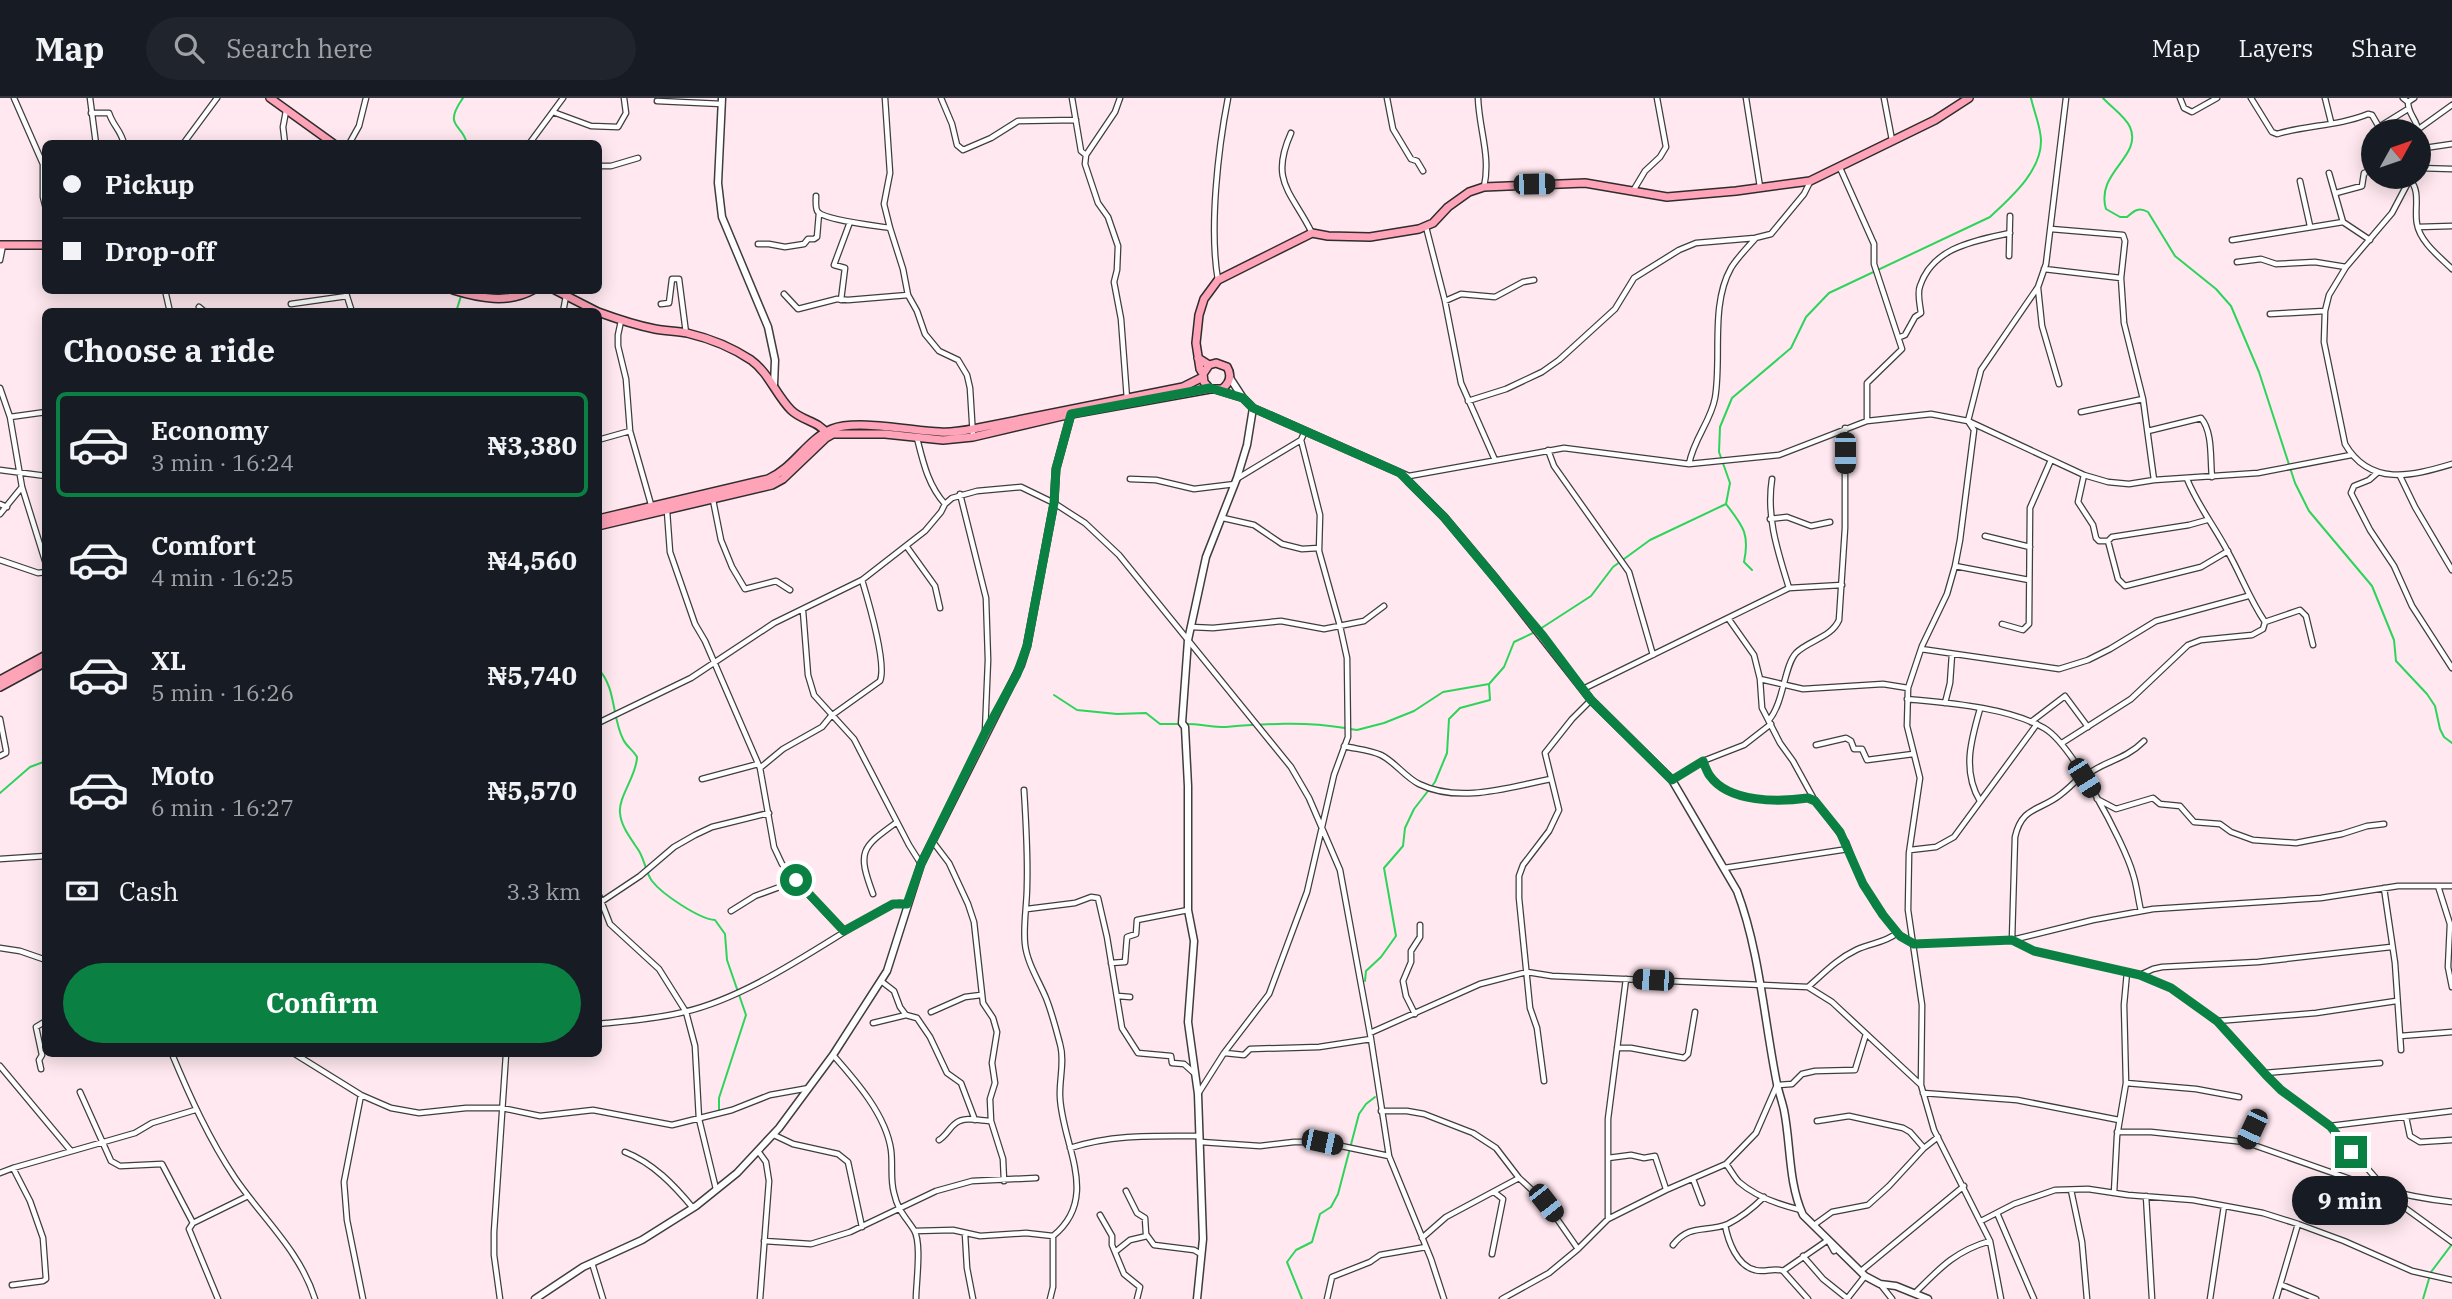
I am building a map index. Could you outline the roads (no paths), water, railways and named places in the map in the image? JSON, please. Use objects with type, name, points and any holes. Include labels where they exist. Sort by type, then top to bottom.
[{"type":"main road","points":[[270,98],[328,140]]},
{"type":"main road","points":[[1214,389],[1203,375],[1198,358],[1196,339],[1204,299],[1218,280],[1312,233],[1370,237],[1426,227],[1469,191],[1484,187],[1585,183],[1667,197],[1810,181],[1935,120],[1969,98]]},
{"type":"main road","points":[[1,245],[42,245]]},
{"type":"main road","points":[[466,294],[498,299],[522,294]]},
{"type":"main road","points":[[562,294],[590,308]]},
{"type":"main road","points":[[602,314],[621,321],[687,333],[735,351],[753,361],[791,410],[800,418],[822,427],[827,434]]},
{"type":"main road","points":[[1198,358],[1209,365]]},
{"type":"main road","points":[[602,518],[713,500],[778,482],[827,434],[943,440],[1183,387],[1203,375],[1209,365],[1216,363],[1229,370],[1230,377],[1226,386],[1127,400]]},
{"type":"main road","points":[[602,525],[667,511],[775,476],[827,434],[842,426],[883,426],[944,433],[973,433],[1089,408]]},
{"type":"main road","points":[[0,680],[42,657]]},
{"type":"main road","points":[[0,687],[42,664]]},
{"type":"street","points":[[14,98],[42,162]]},
{"type":"street","points":[[90,98],[95,140]]},
{"type":"street","points":[[186,140],[217,98]]},
{"type":"street","points":[[351,140],[359,126],[366,98]]},
{"type":"street","points":[[532,140],[563,98]]},
{"type":"street","points":[[552,112],[591,126],[618,127],[626,113],[624,98]]},
{"type":"street","points":[[885,98],[890,173],[884,204],[890,228],[908,295],[925,334],[939,351],[964,366],[970,388],[973,433]]},
{"type":"street","points":[[941,98],[957,145],[963,150],[991,138],[1018,121],[1076,120]]},
{"type":"street","points":[[1072,98],[1081,150],[1086,155]]},
{"type":"street","points":[[1120,98],[1115,113],[1086,155],[1086,169],[1095,198],[1108,216],[1118,246],[1118,270],[1114,282],[1121,319],[1127,400]]},
{"type":"street","points":[[1218,280],[1214,230],[1228,98]]},
{"type":"street","points":[[1387,98],[1396,136],[1411,159],[1417,161],[1423,171]]},
{"type":"street","points":[[1478,98],[1487,156],[1484,187]]},
{"type":"street","points":[[1633,191],[1666,147],[1657,98]]},
{"type":"street","points":[[1746,98],[1760,188]]},
{"type":"street","points":[[1884,98],[1892,140]]},
{"type":"street","points":[[2001,1299],[1990,1241],[1929,1119],[1921,1084],[1922,1005],[1908,910],[1910,850],[1920,778],[1908,726],[1907,699],[1921,649],[1947,594],[1955,566],[1974,430],[1968,421],[1981,370],[2038,287],[2044,269],[2066,98]]},
{"type":"street","points":[[2180,98],[2185,108],[2192,112],[2217,98]]},
{"type":"street","points":[[2251,98],[2272,132],[2277,134],[2332,122],[2348,122],[2368,114],[2372,115],[2379,127],[2408,109]]},
{"type":"street","points":[[2325,98],[2332,122]]},
{"type":"street","points":[[2403,98],[2414,119]]},
{"type":"street","points":[[2408,103],[2414,98]]},
{"type":"street","points":[[657,101],[722,101],[718,183],[722,217],[768,327],[775,353],[774,385]]},
{"type":"street","points":[[2431,120],[2452,106]]},
{"type":"street","points":[[285,140],[283,127],[286,111]]},
{"type":"street","points":[[91,113],[108,112],[123,140]]},
{"type":"street","points":[[1291,133],[1281,169],[1284,184],[1312,233]]},
{"type":"street","points":[[2431,147],[2452,144]]},
{"type":"street","points":[[602,166],[638,158]]},
{"type":"street","points":[[1840,168],[1874,244],[1874,264],[1902,349],[1867,383],[1867,421]]},
{"type":"street","points":[[2431,168],[2452,169]]},
{"type":"street","points":[[2329,173],[2343,222],[2370,240]]},
{"type":"street","points":[[1468,401],[1506,389],[1542,372],[1559,360],[1615,309],[1634,278],[1679,250],[1696,243],[1755,238],[1773,231],[1804,194],[1810,181]]},
{"type":"street","points":[[2300,181],[2311,226]]},
{"type":"street","points":[[2336,193],[2361,186]]},
{"type":"street","points":[[2405,189],[2392,214],[2346,267],[2329,295],[2325,311],[2324,342],[2345,444],[2351,455],[2377,473],[2400,476],[2452,464]]},
{"type":"street","points":[[2415,189],[2417,226],[2427,244],[2452,269]]},
{"type":"street","points":[[758,244],[785,247],[804,244],[808,239],[817,237],[819,213],[816,196]]},
{"type":"street","points":[[819,213],[850,222],[890,228]]},
{"type":"street","points":[[2009,256],[2011,216]]},
{"type":"street","points":[[841,300],[845,268],[834,265],[850,222]]},
{"type":"street","points":[[2232,240],[2343,222]]},
{"type":"street","points":[[2417,226],[2452,226]]},
{"type":"street","points":[[1426,227],[1445,301],[1461,383],[1495,460]]},
{"type":"street","points":[[2050,229],[2123,235],[2125,241],[2121,278],[2124,323],[2143,399],[2154,480]]},
{"type":"street","points":[[1900,337],[1905,335],[1915,317],[1921,313],[1919,288],[1937,257],[1961,246],[2010,233]]},
{"type":"street","points":[[1689,464],[1693,443],[1716,396],[1717,324],[1728,274],[1755,238]]},
{"type":"street","points":[[0,260],[1,245]]},
{"type":"street","points":[[2237,262],[2261,259],[2276,264],[2315,262],[2346,267]]},
{"type":"street","points":[[2044,269],[2121,278]]},
{"type":"street","points":[[661,304],[669,303],[672,279],[679,279],[684,298],[687,333]]},
{"type":"street","points":[[1445,301],[1461,293],[1495,297],[1523,282],[1534,280]]},
{"type":"street","points":[[2038,287],[2042,326],[2059,384]]},
{"type":"street","points":[[291,304],[341,294]]},
{"type":"street","points":[[784,294],[797,309],[841,300],[908,295]]},
{"type":"street","points":[[563,308],[566,296]]},
{"type":"street","points":[[2270,314],[2325,311]]},
{"type":"street","points":[[621,321],[618,346],[628,396],[630,431],[652,508]]},
{"type":"street","points":[[1230,377],[1253,408],[1409,478],[1532,622],[1591,700],[1672,780],[1737,891],[1743,907],[1801,1210],[1813,1226],[1863,1273],[1881,1284],[1892,1299]]},
{"type":"street","points":[[0,388],[10,417],[22,487],[42,551]]},
{"type":"street","points":[[1214,389],[1243,398]]},
{"type":"street","points":[[2081,412],[2143,399]]},
{"type":"street","points":[[1197,1299],[1202,1254],[1201,1139],[1188,1022],[1194,941],[1188,910],[1188,786],[1184,725],[1188,640],[1206,557],[1236,481],[1247,445],[1253,408]]},
{"type":"street","points":[[10,417],[42,413]]},
{"type":"street","points":[[536,1299],[592,1262],[642,1240],[693,1208],[758,1152],[774,1135],[833,1055],[881,981],[900,932],[921,864],[1017,674],[1027,646],[1054,503],[1056,469],[1071,414]]},
{"type":"street","points":[[1409,478],[1548,450],[1582,449],[1689,464],[1779,455],[1867,421],[1931,414],[1968,421],[2084,475],[2108,482],[2129,484],[2269,471],[2351,455]]},
{"type":"street","points":[[2148,431],[2201,418],[2208,432],[2212,477]]},
{"type":"street","points":[[1672,780],[1703,761],[1744,746],[1770,722],[1795,654],[1836,626],[1839,620],[1845,428]]},
{"type":"street","points":[[602,439],[630,431]]},
{"type":"street","points":[[1130,480],[1156,481],[1194,489],[1236,481],[1301,440],[1305,431]]},
{"type":"street","points":[[916,437],[927,475],[945,504]]},
{"type":"street","points":[[1198,1094],[1224,1053],[1269,994],[1307,892],[1322,827],[1348,737],[1347,658],[1319,548],[1320,515],[1301,440]]},
{"type":"street","points":[[1548,450],[1554,466],[1629,572],[1653,655]]},
{"type":"street","points":[[2002,624],[2023,629],[2028,627],[2030,508],[2051,460]]},
{"type":"street","points":[[0,470],[42,476]]},
{"type":"street","points":[[2377,473],[2369,480],[2354,486],[2351,494],[2370,530],[2394,566],[2412,606],[2452,668]]},
{"type":"street","points":[[2084,475],[2078,502],[2093,525],[2099,541],[2207,520]]},
{"type":"street","points":[[2400,476],[2415,508],[2452,570]]},
{"type":"street","points":[[1772,479],[1770,519],[1789,588]]},
{"type":"street","points":[[2062,743],[2131,699],[2188,645],[2201,640],[2252,635],[2263,629],[2265,622],[2248,596],[2228,551],[2207,520],[2188,479]]},
{"type":"street","points":[[0,514],[22,487]]},
{"type":"street","points":[[602,721],[715,664],[756,634],[862,580],[907,547],[925,531],[945,504],[960,494],[1021,487],[1054,503],[1097,533],[1119,555],[1298,778],[1342,877],[1371,1036],[1389,1156],[1444,1299]]},
{"type":"street","points":[[960,494],[986,598],[988,660],[985,733]]},
{"type":"street","points":[[713,500],[721,540],[745,589],[776,581],[790,590]]},
{"type":"street","points":[[0,504],[7,507]]},
{"type":"street","points":[[667,511],[670,552],[695,624],[759,766],[774,847],[782,864],[844,931]]},
{"type":"street","points":[[1770,519],[1787,517],[1817,526],[1830,522]]},
{"type":"street","points":[[1223,518],[1251,523],[1282,544],[1302,550],[1319,548]]},
{"type":"street","points":[[1985,536],[2030,547]]},
{"type":"street","points":[[2108,541],[2118,579],[2125,586],[2201,567],[2228,551]]},
{"type":"street","points":[[907,547],[935,586],[940,608]]},
{"type":"street","points":[[0,560],[42,572]]},
{"type":"street","points":[[1955,566],[2030,580]]},
{"type":"street","points":[[702,779],[759,766],[822,727],[831,716],[875,686],[882,676],[872,615],[862,580]]},
{"type":"street","points":[[1582,689],[1789,588],[1842,585]]},
{"type":"street","points":[[1921,649],[2059,669],[2088,660],[2156,621],[2248,596]]},
{"type":"street","points":[[1191,626],[1213,628],[1270,621],[1320,629],[1366,620],[1384,606]]},
{"type":"street","points":[[2265,622],[2297,610],[2304,612],[2313,645]]},
{"type":"street","points":[[803,611],[808,675],[817,701],[855,739],[921,864]]},
{"type":"street","points":[[1728,618],[1754,655],[1760,679],[1762,708],[1780,743],[1815,801],[1840,832],[1870,895],[1897,933],[1914,944],[2012,940],[2103,917],[2141,911],[2321,898],[2384,888],[2452,886]]},
{"type":"street","points":[[1945,703],[1950,683],[1952,654]]},
{"type":"street","points":[[1760,679],[1802,689],[1883,684],[1908,688]]},
{"type":"street","points":[[1910,850],[1936,847],[1954,837],[2034,723],[2065,696],[2088,727]]},
{"type":"street","points":[[1907,699],[1980,709],[2034,723],[2062,743],[2096,799],[2129,862],[2141,911]]},
{"type":"street","points":[[1544,1082],[1537,1028],[1530,1008],[1518,898],[1519,876],[1523,865],[1549,831],[1559,810],[1545,759],[1547,749],[1591,700]]},
{"type":"street","points":[[1980,709],[1971,736],[1969,757],[1971,779],[1980,801]]},
{"type":"street","points":[[0,719],[6,753],[0,756]]},
{"type":"street","points":[[1816,746],[1846,738],[1851,741],[1854,749],[1863,749],[1867,760],[1913,754]]},
{"type":"street","points":[[2012,940],[2015,836],[2019,824],[2027,813],[2060,795],[2099,766],[2128,756],[2144,741]]},
{"type":"street","points":[[1344,746],[1380,755],[1421,785],[1447,793],[1492,791],[1551,779]]},
{"type":"street","points":[[1703,761],[1712,779],[1742,797],[1808,798],[1815,801]]},
{"type":"street","points":[[1024,790],[1028,847],[1025,947],[1048,1001],[1062,1052],[1059,1096],[1065,1134],[1077,1177],[1074,1205],[1066,1222],[1053,1236],[1053,1287],[1050,1299]]},
{"type":"street","points":[[2096,799],[2116,809],[2153,798],[2160,804],[2180,806],[2194,822],[2220,824],[2231,832],[2253,840],[2296,843],[2384,824]]},
{"type":"street","points":[[602,901],[640,876],[674,847],[712,827],[769,813]]},
{"type":"street","points":[[873,894],[864,872],[863,855],[868,846],[897,822]]},
{"type":"street","points":[[933,842],[949,863],[968,904],[975,932],[981,995],[985,1009],[993,1018],[996,1032],[992,1063],[995,1083],[990,1099],[992,1121],[1003,1159],[1004,1181]]},
{"type":"street","points":[[1724,869],[1848,849]]},
{"type":"street","points":[[0,859],[42,856]]},
{"type":"street","points":[[731,911],[755,896],[796,880]]},
{"type":"street","points":[[2438,886],[2451,927],[2448,967],[2452,986]]},
{"type":"street","points":[[2384,888],[2395,963],[2401,1051]]},
{"type":"street","points":[[1027,909],[1098,898],[1122,1028],[1138,1053],[1171,1056],[1172,1063],[1184,1064],[1195,1073]]},
{"type":"street","points":[[602,904],[610,924],[659,969],[686,1012],[695,1046],[699,1118],[716,1189]]},
{"type":"street","points":[[602,1023],[686,1012],[733,995],[893,904],[907,904]]},
{"type":"street","points":[[1111,963],[1125,962],[1127,937],[1136,934],[1137,920],[1188,910]]},
{"type":"street","points":[[1415,1014],[1406,996],[1403,981],[1411,962],[1410,951],[1420,937],[1420,925]]},
{"type":"street","points":[[1808,986],[1840,958],[1860,948],[1887,940],[1897,933]]},
{"type":"street","points":[[2012,940],[2034,951],[2140,975],[2171,988],[2217,1021],[2281,1090],[2330,1126],[2381,1187]]},
{"type":"street","points":[[2140,975],[2162,967],[2258,962],[2391,947]]},
{"type":"street","points":[[0,948],[42,959]]},
{"type":"street","points":[[1224,1053],[1244,1055],[1250,1049],[1308,1048],[1371,1036],[1480,984],[1527,972],[1552,976],[1808,986],[1832,1002],[1921,1084]]},
{"type":"street","points":[[2114,1193],[2117,1132],[2126,1083],[2124,1005],[2127,972]]},
{"type":"street","points":[[1608,1219],[1608,1119],[1626,979]]},
{"type":"street","points":[[881,981],[894,991],[906,1015]]},
{"type":"street","points":[[931,1012],[965,997],[981,995]]},
{"type":"street","points":[[1118,996],[1130,997]]},
{"type":"street","points":[[2217,1021],[2316,1013],[2396,1001]]},
{"type":"street","points":[[1617,1048],[1684,1058],[1688,1054],[1695,1012]]},
{"type":"street","points":[[873,1023],[906,1015],[917,1018],[930,1037],[947,1073],[961,1083],[975,1120]]},
{"type":"street","points":[[41,1069],[41,1045],[36,1027],[42,1023]]},
{"type":"street","points":[[2400,1036],[2452,1032]]},
{"type":"street","points":[[1777,1085],[1792,1084],[1801,1074],[1815,1071],[1854,1070],[1866,1034]]},
{"type":"street","points":[[833,1055],[866,1094],[886,1135],[891,1150],[892,1186],[898,1209],[915,1231],[918,1247],[916,1299]]},
{"type":"street","points":[[173,1057],[195,1110],[235,1178],[288,1244],[305,1272],[315,1299]]},
{"type":"street","points":[[300,1057],[360,1096],[391,1108],[419,1113],[466,1108],[502,1108],[540,1116],[593,1110],[665,1125],[732,1110],[770,1095],[809,1088]]},
{"type":"street","points":[[500,1299],[494,1232],[506,1057]]},
{"type":"street","points":[[2264,1073],[2380,1063]]},
{"type":"street","points":[[0,1066],[71,1151]]},
{"type":"street","points":[[2126,1083],[2196,1088],[2239,1097]]},
{"type":"street","points":[[1502,1299],[1549,1273],[1578,1250],[1608,1219],[1726,1164],[1756,1133],[1777,1085]]},
{"type":"street","points":[[80,1092],[109,1158],[115,1165],[162,1164],[193,1223]]},
{"type":"street","points":[[1923,1093],[2017,1100],[2119,1120]]},
{"type":"street","points":[[360,1096],[344,1182],[347,1220],[363,1299]]},
{"type":"street","points":[[0,1173],[135,1133],[152,1123],[195,1110]]},
{"type":"street","points":[[1381,1111],[1416,1112],[1473,1133],[1496,1148],[1519,1178],[1546,1203],[1578,1250]]},
{"type":"street","points":[[2330,1126],[2452,1111]]},
{"type":"street","points":[[1817,1121],[1849,1116],[1903,1128],[1924,1148]]},
{"type":"street","points":[[2245,1142],[2258,1116]]},
{"type":"street","points":[[2406,1117],[2410,1136],[2415,1140],[2452,1140]]},
{"type":"street","points":[[939,1140],[948,1135],[957,1122],[992,1121]]},
{"type":"street","points":[[2117,1132],[2151,1132],[2245,1142],[2370,1186],[2381,1187],[2393,1194],[2452,1202]]},
{"type":"street","points":[[774,1135],[793,1144],[838,1154],[848,1161],[862,1227]]},
{"type":"street","points":[[1070,1148],[1097,1139],[1121,1136],[1201,1139],[1260,1146],[1322,1142],[1389,1156]]},
{"type":"street","points":[[1813,1226],[1832,1212],[1868,1205],[1938,1137]]},
{"type":"street","points":[[625,1152],[639,1158],[674,1185],[693,1208]]},
{"type":"street","points":[[758,1152],[766,1162],[769,1181],[760,1299]]},
{"type":"street","points":[[1608,1158],[1655,1156],[1666,1190]]},
{"type":"street","points":[[1726,1164],[1737,1180],[1764,1197],[1783,1206],[1801,1210]]},
{"type":"street","points":[[12,1285],[46,1279],[43,1238],[30,1201],[13,1168]]},
{"type":"street","points":[[765,1241],[811,1244],[862,1227],[936,1191],[972,1181],[1037,1178]]},
{"type":"street","points":[[1422,1238],[1446,1217],[1519,1178]]},
{"type":"street","points":[[1693,1179],[1702,1203]]},
{"type":"street","points":[[1803,1256],[1823,1279],[1848,1299],[1863,1273],[1964,1186]]},
{"type":"street","points":[[1981,1221],[2014,1204],[2055,1190],[2088,1188],[2193,1200],[2263,1213],[2344,1241],[2412,1271],[2452,1280]]},
{"type":"street","points":[[2071,1189],[2082,1242],[2087,1299]]},
{"type":"street","points":[[1126,1191],[1137,1213],[1144,1217],[1147,1236],[1154,1245],[1194,1250],[1202,1254]]},
{"type":"street","points":[[1492,1254],[1503,1199],[1494,1192]]},
{"type":"street","points":[[2393,1194],[2394,1199],[2401,1205],[2451,1241]]},
{"type":"street","points":[[218,1299],[190,1232],[193,1223],[248,1196]]},
{"type":"street","points":[[2147,1196],[2151,1299]]},
{"type":"street","points":[[1673,1245],[1685,1233],[1725,1225],[1749,1211],[1764,1197]]},
{"type":"street","points":[[2210,1299],[2224,1206]]},
{"type":"street","points":[[1997,1213],[2034,1299]]},
{"type":"street","points":[[1100,1215],[1112,1236],[1115,1252],[1126,1277],[1140,1287],[1137,1299]]},
{"type":"street","points":[[2276,1299],[2298,1224]]},
{"type":"street","points":[[1725,1225],[1727,1237],[1742,1263],[1757,1271],[1783,1271],[1808,1299]]},
{"type":"street","points":[[915,1231],[953,1230],[979,1236],[1026,1233],[1053,1236]]},
{"type":"street","points":[[965,1234],[967,1268],[973,1299]]},
{"type":"street","points":[[1115,1252],[1130,1240],[1147,1236]]},
{"type":"street","points":[[1828,1240],[1834,1251]]},
{"type":"street","points":[[1783,1271],[1828,1240]]},
{"type":"street","points":[[1915,1293],[1952,1257],[1974,1245],[1990,1241]]},
{"type":"street","points":[[1327,1299],[1332,1277],[1370,1262],[1380,1255],[1426,1247]]},
{"type":"street","points":[[592,1262],[603,1299]]},
{"type":"street","points":[[1881,1284],[1896,1286],[1928,1299]]},
{"type":"street","points":[[2282,1284],[2316,1299]]},
{"type":"waterway","points":[[463,98],[454,120],[466,140]]},
{"type":"waterway","points":[[1540,629],[1591,596],[1613,567],[1650,540],[1726,504],[1730,483],[1719,452],[1720,427],[1732,398],[1791,348],[1806,317],[1829,293],[1990,217],[2015,193],[2030,174],[2040,152],[2040,130],[2031,98]]},
{"type":"waterway","points":[[2103,98],[2128,123],[2132,138],[2130,147],[2107,185],[2104,196],[2106,209],[2120,217],[2127,217],[2140,210],[2148,212],[2175,256],[2216,289],[2231,306],[2259,372],[2295,483],[2309,511],[2372,586],[2394,640],[2396,661],[2427,694],[2435,706],[2444,737],[2452,743]]},
{"type":"waterway","points":[[457,308],[461,296]]},
{"type":"waterway","points":[[1726,504],[1744,531],[1744,562],[1752,570]]},
{"type":"waterway","points":[[1365,981],[1366,971],[1381,957],[1396,936],[1384,868],[1403,846],[1405,828],[1414,809],[1435,782],[1447,753],[1449,719],[1460,708],[1490,700],[1489,684],[1504,667],[1514,642],[1535,632]]},
{"type":"waterway","points":[[602,674],[611,693],[623,739],[637,757],[620,807],[625,828],[641,855],[650,878],[657,886],[691,911],[715,920],[725,934],[727,960],[746,1015],[719,1098],[719,1110]]},
{"type":"waterway","points":[[1350,729],[1357,730],[1384,723],[1414,711],[1443,692],[1489,684]]},
{"type":"waterway","points":[[1054,695],[1077,710],[1117,714],[1146,713],[1160,724],[1181,724]]},
{"type":"waterway","points":[[1187,724],[1225,727],[1300,724],[1345,728]]},
{"type":"waterway","points":[[0,793],[30,767],[42,762]]},
{"type":"waterway","points":[[1302,1299],[1287,1262],[1296,1250],[1312,1242],[1320,1214],[1331,1207],[1338,1194],[1359,1114],[1375,1097]]},
{"type":"waterway","points":[[2423,1299],[2431,1272],[2452,1244]]}]
